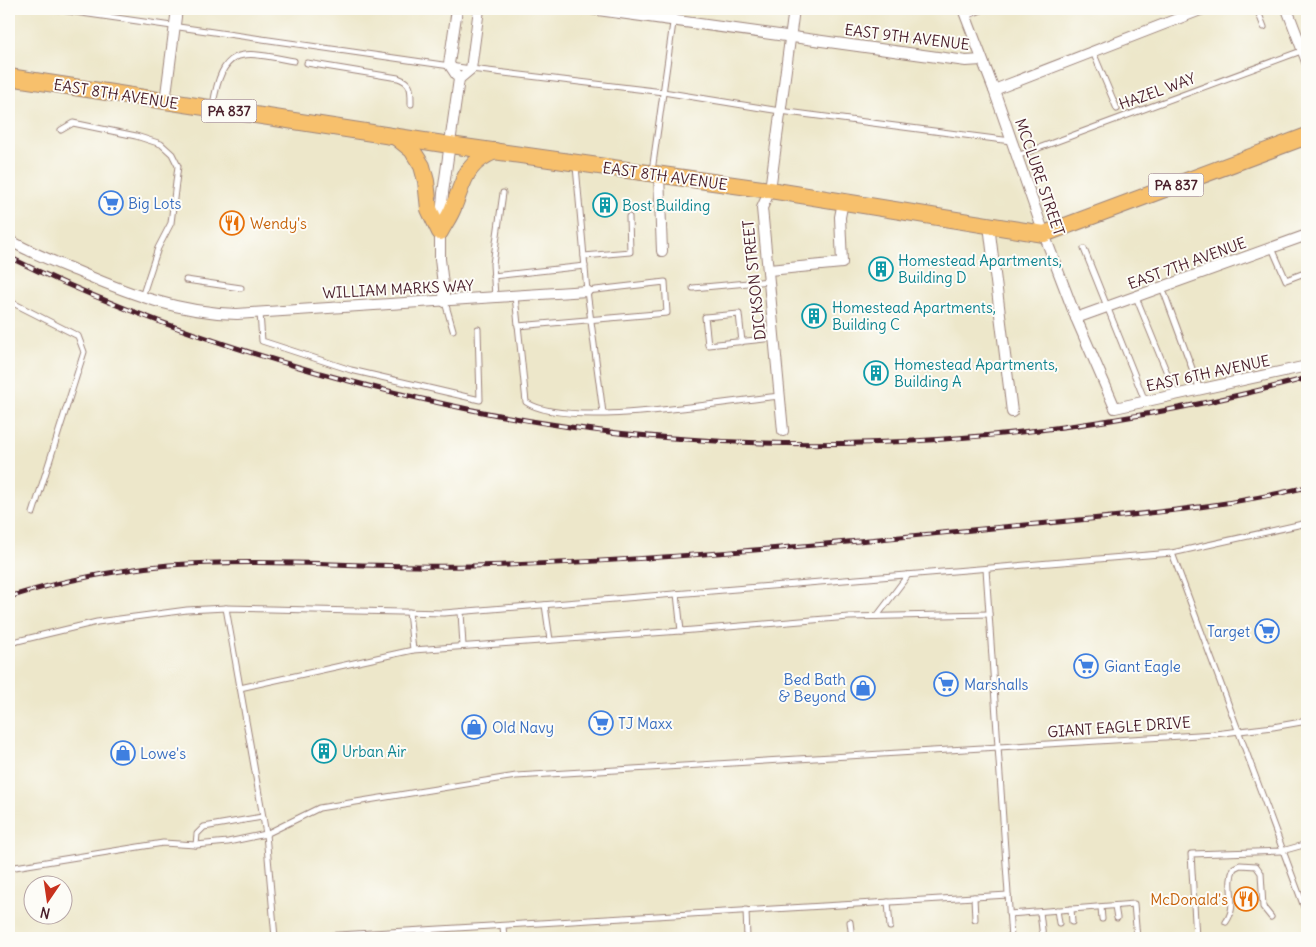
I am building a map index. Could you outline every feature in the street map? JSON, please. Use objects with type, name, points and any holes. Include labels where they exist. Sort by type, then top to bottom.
[{"type":"main road","name":"EAST 8TH AVENUE","points":[[9,78],[495,152],[770,190],[1044,234],[1307,136]]},
{"type":"main road","points":[[396,137],[412,150],[422,166],[431,218],[440,232],[452,210],[469,169],[479,158],[495,152]]},
{"type":"street","points":[[165,102],[177,9]]},
{"type":"street","points":[[445,302],[440,259],[440,232],[459,78],[449,64],[457,9]]},
{"type":"street","points":[[459,78],[471,69],[479,9]]},
{"type":"street","name":"EAST 9TH AVENUE","points":[[591,9],[966,61],[982,60]]},
{"type":"street","name":"DICKSON STREET","points":[[783,431],[762,208],[770,190],[794,9]]},
{"type":"street","points":[[994,90],[1203,9]]},
{"type":"street","points":[[1287,9],[1305,50],[1307,62]]},
{"type":"street","name":"MCCLURE STREET","points":[[965,12],[1044,234],[1076,318],[1115,408]]},
{"type":"street","points":[[655,174],[662,250]]},
{"type":"street","points":[[769,270],[842,262],[840,216],[843,202]]},
{"type":"street","points":[[988,225],[1012,412]]},
{"type":"street","name":"EAST 7TH AVENUE","points":[[1076,318],[1307,235]]},
{"type":"street","name":"WILLIAM MARKS WAY","points":[[9,240],[29,251],[142,297],[182,309],[211,314],[260,313],[445,302],[587,291]]},
{"type":"street","name":"EAST 6TH AVENUE","points":[[1115,408],[1307,366]]},
{"type":"lane","points":[[54,9],[449,64],[471,69],[663,92],[780,111],[1011,141]]},
{"type":"lane","points":[[655,174],[663,92],[675,9]]},
{"type":"lane","points":[[965,12],[984,9]]},
{"type":"lane","points":[[1257,9],[1264,28]]},
{"type":"lane","name":"HAZEL WAY","points":[[1016,156],[1305,50]]},
{"type":"lane","points":[[1093,51],[1117,109]]},
{"type":"lane","points":[[213,109],[221,74],[233,57],[243,54],[294,61]]},
{"type":"lane","points":[[308,64],[407,81],[411,87],[411,104]]},
{"type":"lane","points":[[62,130],[73,124],[136,136],[160,144],[172,154],[178,166],[171,223],[158,248],[142,297]]},
{"type":"lane","points":[[576,163],[587,291],[603,413]]},
{"type":"lane","points":[[495,298],[493,264],[503,193]]},
{"type":"lane","points":[[584,256],[630,252],[628,217]]},
{"type":"lane","points":[[1272,248],[1286,280],[1307,272]]},
{"type":"lane","points":[[1084,249],[1145,402]]},
{"type":"lane","points":[[493,276],[585,266]]},
{"type":"lane","points":[[186,280],[241,288]]},
{"type":"lane","points":[[693,288],[770,281]]},
{"type":"lane","points":[[518,326],[668,313],[665,282],[587,291]]},
{"type":"lane","points":[[1162,288],[1200,390]]},
{"type":"lane","points":[[515,296],[526,402],[533,407],[566,412],[631,414],[780,396]]},
{"type":"lane","points":[[1136,297],[1176,395]]},
{"type":"lane","points":[[9,301],[78,336],[84,352],[33,513]]},
{"type":"lane","points":[[445,302],[453,330]]},
{"type":"lane","points":[[260,313],[262,341],[351,370],[480,400],[478,329]]},
{"type":"lane","points":[[742,342],[739,314],[705,317],[708,345],[742,342],[775,338]]},
{"type":"lane","points":[[9,643],[96,622],[187,610],[226,608],[461,612],[1172,554],[1307,523]]},
{"type":"lane","points":[[1172,554],[1307,915]]},
{"type":"lane","points":[[986,569],[1011,938]]},
{"type":"lane","points":[[877,616],[908,575]]},
{"type":"lane","points":[[677,594],[681,631]]},
{"type":"lane","points":[[545,605],[550,640]]},
{"type":"lane","points":[[226,608],[266,834],[275,938]]},
{"type":"lane","points":[[409,612],[413,650]]},
{"type":"lane","points":[[461,612],[463,646]]},
{"type":"lane","points":[[240,688],[413,650],[877,616],[990,614]]},
{"type":"lane","name":"GIANT EAGLE DRIVE","points":[[9,868],[163,844],[196,845],[228,842],[266,834],[319,808],[516,776],[1239,732],[1307,721]]},
{"type":"lane","points":[[196,845],[197,834],[204,827],[262,817]]},
{"type":"lane","points":[[1196,938],[1191,854],[1282,851],[1307,844]]},
{"type":"lane","points":[[1226,922],[1233,913],[1230,876],[1234,868],[1240,865],[1256,866],[1261,873],[1263,907],[1271,917]]},
{"type":"lane","points":[[288,938],[1008,895]]},
{"type":"lane","points":[[974,897],[975,919]]},
{"type":"lane","points":[[888,902],[890,927]]},
{"type":"lane","points":[[1009,914],[1134,904],[1137,938]]},
{"type":"lane","points":[[1116,906],[1117,918]]},
{"type":"lane","points":[[1102,907],[1102,919]]},
{"type":"lane","points":[[1071,909],[1072,922]]},
{"type":"lane","points":[[746,910],[747,938]]},
{"type":"lane","points":[[1057,910],[1059,923]]},
{"type":"lane","points":[[1040,912],[1042,938]]},
{"type":"lane","points":[[850,922],[852,938]]},
{"type":"lane","points":[[503,926],[504,938]]},
{"type":"railway","points":[[9,257],[83,291],[160,322],[316,372],[379,389],[506,417],[570,427],[662,437],[755,443],[848,443],[941,439],[1034,431],[1126,417],[1217,400],[1307,378]]},
{"type":"railway","points":[[9,597],[88,577],[169,565],[245,562],[471,566],[663,557],[1145,514],[1227,503],[1307,487]]},
{"type":"place","name":"Big Lots","points":[[111,203]]},
{"type":"place","name":"Bost Building","points":[[605,205]]},
{"type":"place","name":"Wendy's","points":[[232,223]]},
{"type":"place","name":"Homestead Apartments, Building D","points":[[881,269]]},
{"type":"place","name":"Homestead Apartments, Building C","points":[[814,316]]},
{"type":"place","name":"Homestead Apartments, Building A","points":[[876,373]]},
{"type":"place","name":"Target","points":[[1267,631]]},
{"type":"place","name":"Giant Eagle","points":[[1086,666]]},
{"type":"place","name":"Marshalls","points":[[946,684]]},
{"type":"place","name":"Bed Bath & Beyond","points":[[863,688]]},
{"type":"place","name":"TJ Maxx","points":[[601,723]]},
{"type":"place","name":"Old Navy","points":[[474,727]]},
{"type":"place","name":"Urban Air","points":[[324,751]]},
{"type":"place","name":"Lowe's","points":[[123,753]]},
{"type":"place","name":"McDonald's","points":[[1246,899]]}]
